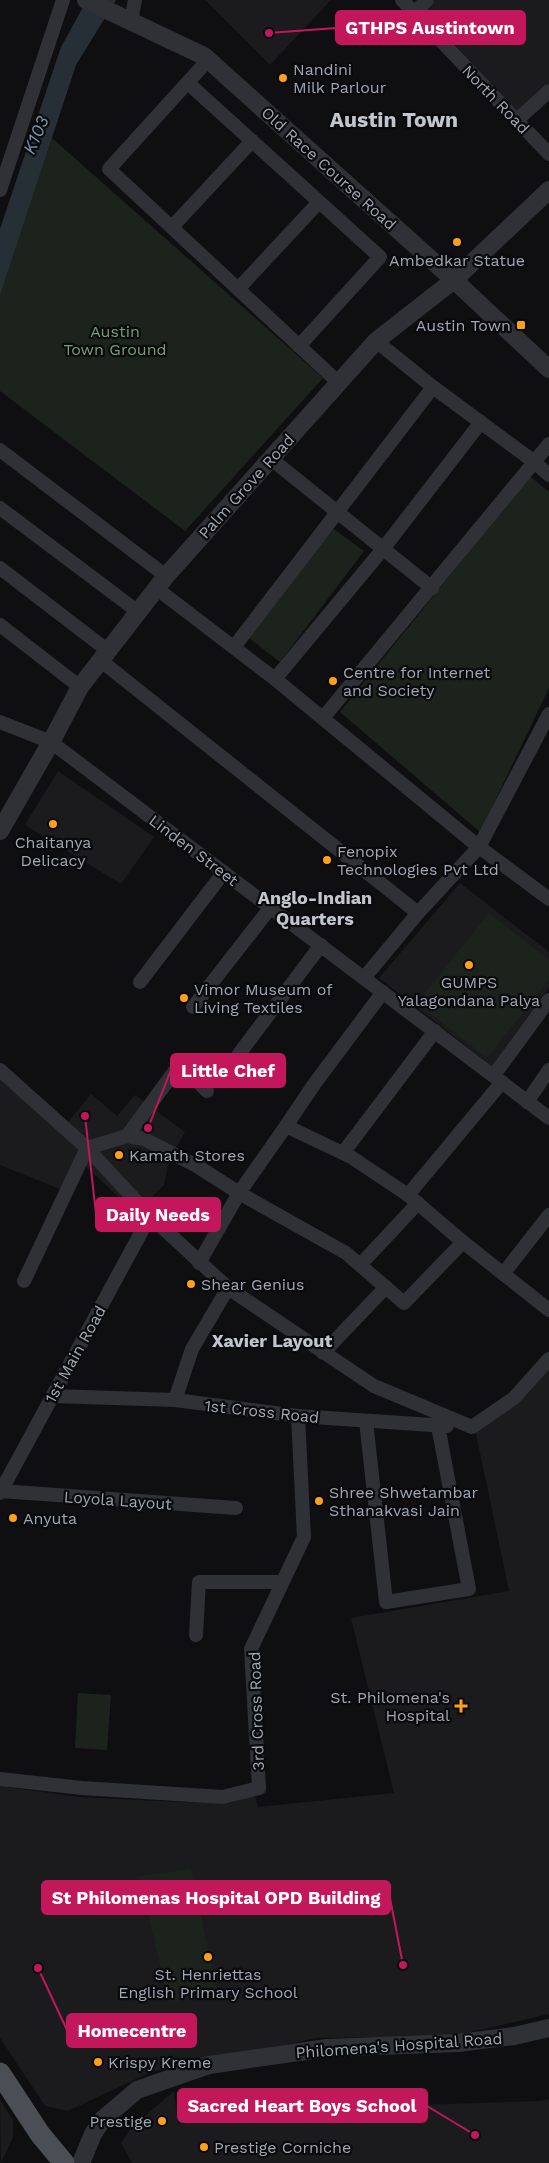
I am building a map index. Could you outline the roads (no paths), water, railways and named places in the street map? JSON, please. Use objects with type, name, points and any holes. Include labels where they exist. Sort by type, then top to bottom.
[{"type":"main road","points":[[0,2073],[40,2134],[64,2163]]},
{"type":"street","points":[[0,190],[63,0]]},
{"type":"street","name":"Old Race Course Road","points":[[86,0],[208,60],[454,280],[549,369]]},
{"type":"street","points":[[131,21],[136,0]]},
{"type":"street","name":"North Road","points":[[402,0],[549,154]]},
{"type":"street","points":[[414,13],[427,0]]},
{"type":"street","points":[[208,60],[109,169],[339,383]]},
{"type":"street","points":[[188,83],[380,258],[299,346]]},
{"type":"street","points":[[517,120],[549,91]]},
{"type":"street","points":[[172,227],[252,140]]},
{"type":"street","name":"Palm Grove Road","points":[[0,831],[80,687],[161,582],[376,341],[454,280],[549,190]]},
{"type":"street","points":[[238,289],[319,202]]},
{"type":"street","points":[[376,341],[549,475]]},
{"type":"street","points":[[234,647],[433,387]]},
{"type":"street","points":[[275,679],[383,549],[481,422]]},
{"type":"street","points":[[323,718],[432,588],[533,461],[549,444]]},
{"type":"street","points":[[0,450],[161,582],[234,647],[479,847],[549,899]]},
{"type":"street","points":[[270,458],[432,588]]},
{"type":"street","points":[[0,508],[137,611]]},
{"type":"street","points":[[0,568],[418,913]]},
{"type":"street","points":[[0,626],[80,687]]},
{"type":"street","points":[[364,978],[418,913],[479,847],[549,714]]},
{"type":"street","name":"Linden Street","points":[[0,722],[51,742],[549,1118]]},
{"type":"street","points":[[140,982],[224,872]]},
{"type":"street","points":[[193,1007],[270,907]]},
{"type":"street","points":[[239,1054],[322,945]]},
{"type":"street","points":[[199,1262],[239,1193],[315,1083],[383,992]]},
{"type":"street","points":[[360,1265],[413,1199],[498,1078],[549,1000]]},
{"type":"street","points":[[343,1153],[436,1031]]},
{"type":"street","points":[[127,1136],[180,1064],[207,1091]]},
{"type":"street","points":[[0,1070],[87,1148],[150,1216],[228,1288],[374,1386],[472,1427],[514,1398],[549,1359]]},
{"type":"street","points":[[527,1102],[549,1070]]},
{"type":"street","points":[[286,1126],[343,1153],[413,1199],[463,1242],[549,1310]]},
{"type":"street","points":[[24,1281],[87,1148],[127,1136],[144,1139],[197,1166],[239,1193],[346,1253],[404,1303],[463,1242]]},
{"type":"street","points":[[503,1274],[549,1215]]},
{"type":"street","name":"1st Main Road","points":[[1,1492],[150,1216]]},
{"type":"street","points":[[323,1353],[386,1287]]},
{"type":"street","points":[[175,1400],[192,1349],[228,1288]]},
{"type":"street","name":"1st Cross Road","points":[[52,1396],[175,1400],[298,1416],[472,1427]]},
{"type":"street","name":"3rd Cross Road","points":[[0,1779],[82,1788],[223,1797],[259,1788],[251,1649],[304,1537],[298,1416]]},
{"type":"street","points":[[366,1421],[386,1602],[469,1589],[438,1426]]},
{"type":"street","name":"Loyola Layout","points":[[1,1492],[236,1508]]},
{"type":"street","points":[[196,1635],[200,1582],[282,1582]]},
{"type":"street","name":"Philomena's Hospital Road","points":[[81,2163],[93,2134],[103,2119],[137,2090],[209,2065],[327,2048],[458,2043],[514,2036],[549,2028]]},
{"type":"water","name":"K103","points":[[87,0],[116,0],[76,65],[0,296],[0,229],[61,47]]},
{"type":"place","name":"GTHPS Austintown","points":[[269,33]]},
{"type":"place","name":"Nandini Milk Parlour","points":[[283,78]]},
{"type":"place","name":"Ambedkar Statue","points":[[457,242]]},
{"type":"place","name":"Austin Town","points":[[521,325]]},
{"type":"place","name":"Centre for Internet and Society","points":[[333,681]]},
{"type":"place","name":"Chaitanya Delicacy","points":[[53,824]]},
{"type":"place","name":"Fenopix Technologies Pvt Ltd","points":[[327,860]]},
{"type":"place","name":"GUMPS Yalagondana Palya","points":[[469,965]]},
{"type":"place","name":"Vimor Museum of Living Textiles","points":[[184,998]]},
{"type":"place","name":"Daily Needs","points":[[85,1116]]},
{"type":"place","name":"Little Chef","points":[[148,1128]]},
{"type":"place","name":"Kamath Stores","points":[[119,1155]]},
{"type":"place","name":"Shear Genius","points":[[191,1284]]},
{"type":"place","name":"Shree Shwetambar Sthanakvasi Jain","points":[[319,1501]]},
{"type":"place","name":"Anyuta","points":[[13,1518]]},
{"type":"place","name":"St. Philomena's Hospital","points":[[461,1706]]},
{"type":"place","name":"St. Henriettas English Primary School","points":[[208,1957]]},
{"type":"place","name":"St Philomenas Hospital OPD Building","points":[[403,1965]]},
{"type":"place","name":"Homecentre","points":[[38,1968]]},
{"type":"place","name":"Krispy Kreme","points":[[98,2062]]},
{"type":"place","name":"Prestige","points":[[162,2121]]},
{"type":"place","name":"Sacred Heart Boys School","points":[[475,2135]]},
{"type":"place","name":"Prestige Corniche","points":[[204,2147]]},
{"type":"district","name":"Austin Town","points":[[394,120]]},
{"type":"district","name":"Anglo-Indian Quarters","points":[[315,908]]},
{"type":"district","name":"Xavier Layout","points":[[272,1341]]},
{"type":"park label","name":"Austin Town Ground","points":[[115,340]]}]
